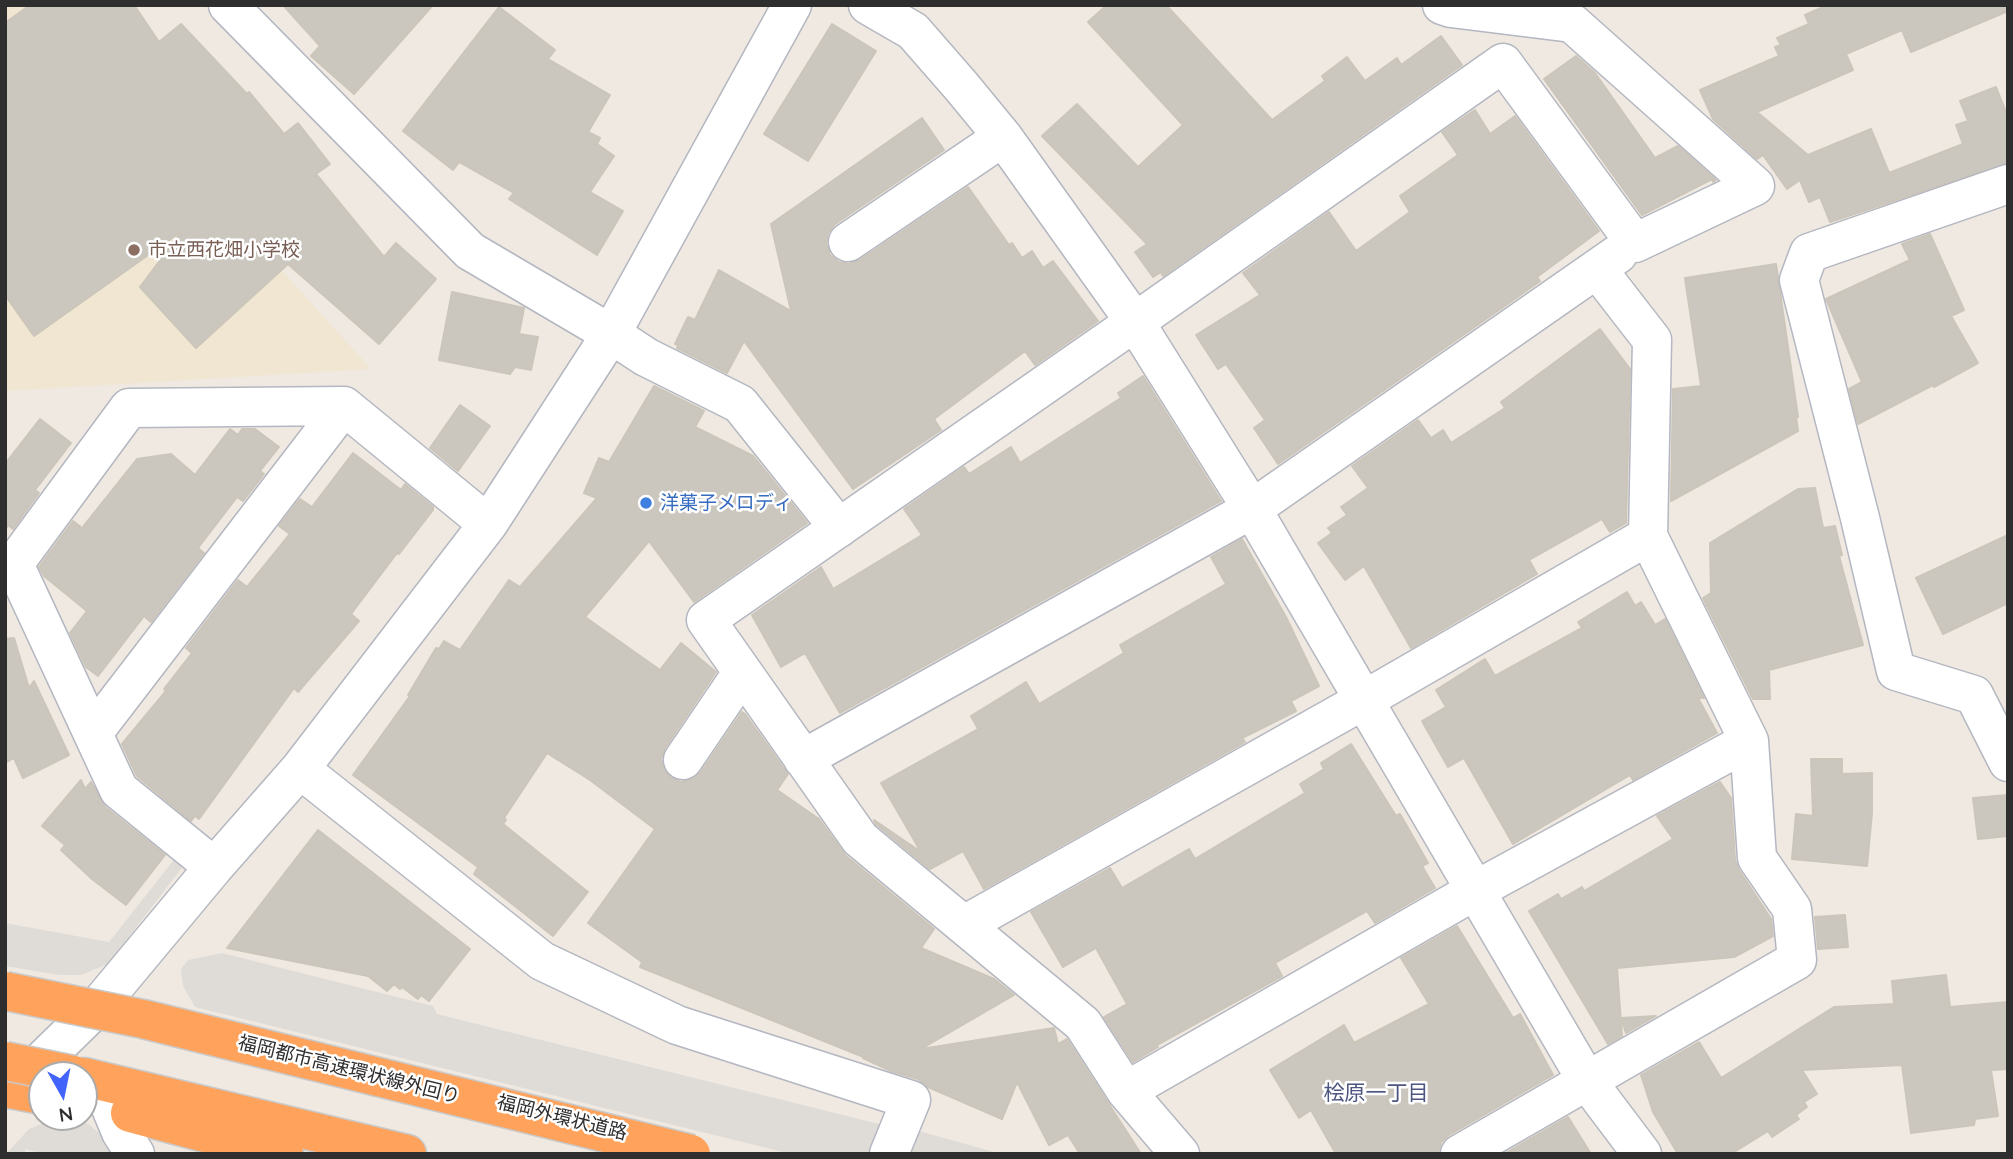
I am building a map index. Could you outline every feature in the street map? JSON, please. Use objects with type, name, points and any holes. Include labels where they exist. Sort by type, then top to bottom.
[{"type":"highway","name":"福岡外環状道路","points":[[5,990],[99,1005],[710,1154]]},
{"type":"highway","name":"福岡都市高速環状線外回り","points":[[5,990],[143,1019],[691,1154]]},
{"type":"highway","points":[[98,1080],[407,1154]]},
{"type":"highway","points":[[98,1106],[284,1154]]},
{"type":"street","points":[[228,5],[470,251],[646,357],[740,404],[839,528]]},
{"type":"street","points":[[14,1086],[99,1005],[300,769],[488,524],[611,334],[792,5]]},
{"type":"street","points":[[868,5],[913,32],[1003,137],[1135,322],[1252,509],[1587,1081],[1642,1154]]},
{"type":"street","points":[[803,760],[1252,509],[1634,243],[1755,186],[1572,23],[1451,9],[1442,5]]},
{"type":"street","points":[[1180,1154],[1126,1091],[1083,1024],[860,839],[706,620],[1503,63],[1634,243]]},
{"type":"street","points":[[848,242],[1003,137]]},
{"type":"street","points":[[2008,184],[1809,253],[1799,280],[1896,671],[1974,695],[2008,762]]},
{"type":"street","points":[[1460,1154],[1797,960],[1792,909],[1758,858],[1749,741],[1648,536],[1651,340],[1597,269]]},
{"type":"street","points":[[214,867],[119,790],[15,564],[129,408],[344,406],[488,524]]},
{"type":"street","points":[[93,733],[344,406]]},
{"type":"street","points":[[964,925],[1364,700],[1648,536]]},
{"type":"street","points":[[683,760],[742,673]]},
{"type":"street","points":[[1126,1091],[1476,890],[1749,741]]},
{"type":"street","points":[[300,769],[542,961],[677,1025],[911,1100],[890,1154]]},
{"type":"street","points":[[98,1106],[121,1132],[135,1154]]},
{"type":"shaded area","name":"市立西花畑小学校","points":[[5,5],[60,5],[156,131],[371,369],[5,391]]},
{"type":"shaded area","points":[[180,852],[184,865],[108,964],[81,975],[59,975],[5,966],[5,923],[109,942]]},
{"type":"shaded area","points":[[222,953],[433,1006],[437,1014],[883,1125],[876,1154],[791,1154],[195,1007],[183,986],[181,969],[188,960]]},
{"type":"shaded area","points":[[912,1129],[1001,1154],[903,1154]]},
{"type":"shaded area","points":[[28,1130],[97,1131],[116,1154],[42,1154],[26,1149],[24,1154],[6,1154]]},
{"type":"building","points":[[30,5],[134,5],[159,42],[181,24],[247,94],[249,92],[284,134],[298,123],[330,164],[316,174],[384,257],[396,243],[436,279],[379,344],[288,264],[196,348],[140,287],[182,231],[34,336],[5,295],[5,23]]},
{"type":"building","points":[[283,5],[433,5],[354,94],[311,56],[320,46]]},
{"type":"building","points":[[1107,5],[1166,5],[1272,120],[1325,81],[1322,76],[1347,57],[1365,81],[1397,58],[1401,65],[1441,36],[1462,65],[1163,276],[1161,272],[1153,277],[1135,252],[1147,244],[1042,136],[1077,104],[1138,167],[1183,125],[1088,22]]},
{"type":"building","points":[[1828,5],[2008,5],[2008,11],[1911,52],[1902,30],[1846,54],[1853,70],[1757,112],[1808,155],[1871,129],[1889,173],[1963,144],[1956,125],[1968,121],[1960,101],[1996,87],[2008,117],[2008,163],[1830,222],[1820,197],[1809,202],[1800,180],[1787,189],[1763,155],[1757,159],[1713,119],[1700,90],[1779,56],[1775,47],[1781,45],[1777,38],[1809,24],[1805,15]]},
{"type":"building","points":[[499,7],[555,50],[548,59],[610,95],[588,132],[600,138],[597,144],[614,156],[590,192],[623,211],[597,255],[509,199],[514,193],[459,162],[453,170],[403,131]]},
{"type":"building","points":[[832,24],[876,51],[808,161],[764,134]]},
{"type":"building","points":[[1576,56],[1595,73],[1655,158],[1678,146],[1716,180],[1713,182],[1712,179],[1642,215],[1544,79]]},
{"type":"building","points":[[1475,110],[1490,134],[1515,116],[1599,231],[1537,277],[1540,281],[1278,464],[1254,428],[1265,420],[1226,364],[1218,369],[1196,335],[1260,295],[1243,273],[1329,212],[1356,251],[1410,212],[1400,196],[1458,155],[1442,132]]},
{"type":"building","points":[[922,118],[944,150],[835,224],[828,233],[826,243],[830,255],[839,262],[849,264],[860,260],[968,187],[1009,245],[1012,243],[1022,258],[1032,251],[1043,268],[1053,261],[1098,321],[1035,365],[1025,351],[934,419],[941,430],[853,489],[744,341],[727,373],[677,348],[678,345],[675,344],[688,317],[695,320],[719,270],[791,311],[771,224]]},
{"type":"building","points":[[1930,234],[1964,310],[1951,316],[1978,363],[1858,424],[1849,389],[1862,382],[1826,299],[1910,260],[1902,244]]},
{"type":"building","points":[[1776,264],[1798,431],[1671,501],[1673,389],[1701,386],[1685,278]]},
{"type":"building","points":[[452,292],[524,308],[519,334],[538,337],[531,370],[515,367],[510,374],[439,360]]},
{"type":"building","points":[[1600,329],[1630,369],[1626,523],[1610,532],[1602,519],[1529,560],[1537,574],[1411,648],[1364,566],[1345,580],[1318,543],[1332,533],[1328,528],[1347,515],[1341,507],[1368,488],[1352,466],[1418,420],[1431,438],[1443,430],[1451,443],[1505,408],[1501,402]]},
{"type":"building","points":[[1143,376],[1221,501],[840,713],[805,653],[781,667],[752,615],[821,567],[833,589],[922,535],[904,509],[964,467],[969,474],[1011,447],[1020,463],[1121,398],[1118,393]]},
{"type":"building","points":[[654,386],[704,411],[695,427],[753,456],[807,523],[694,602],[649,541],[585,617],[660,670],[681,643],[716,672],[665,748],[661,759],[664,770],[671,778],[681,782],[693,779],[701,772],[742,712],[745,714],[788,774],[777,790],[819,819],[846,856],[934,929],[921,948],[994,979],[1014,995],[921,1049],[1054,1028],[1058,1044],[1067,1039],[1141,1154],[1080,1154],[1068,1135],[1049,1145],[1017,1082],[1002,1119],[928,1087],[918,1079],[891,1071],[863,1058],[866,1058],[640,967],[642,962],[588,923],[655,829],[590,780],[547,753],[504,818],[506,820],[503,824],[588,892],[553,936],[474,874],[478,867],[353,775],[410,696],[408,695],[436,648],[439,649],[444,641],[460,650],[509,580],[520,587],[597,498],[584,493],[599,458],[609,462]]},
{"type":"building","points":[[460,405],[490,426],[458,471],[430,448]]},
{"type":"building","points":[[40,419],[71,443],[35,490],[39,493],[13,529],[8,525],[5,530],[5,464]]},
{"type":"building","points":[[230,429],[238,435],[242,429],[255,429],[279,447],[260,471],[264,474],[243,501],[237,497],[198,548],[204,553],[151,622],[144,616],[98,676],[86,667],[70,633],[87,611],[44,576],[39,567],[73,521],[82,528],[137,459],[171,454],[195,475]]},
{"type":"building","points":[[353,453],[401,490],[405,484],[433,507],[433,510],[351,614],[359,621],[298,692],[294,688],[199,819],[195,816],[191,821],[137,776],[122,744],[166,691],[164,689],[192,653],[186,648],[238,580],[247,587],[290,534],[279,526],[300,499],[312,507]]},
{"type":"building","points":[[1815,488],[1823,528],[1835,526],[1842,555],[1839,556],[1863,645],[1769,670],[1770,699],[1753,699],[1703,598],[1711,593],[1710,543],[1798,489]]},
{"type":"building","points":[[2008,535],[2008,603],[1943,634],[1916,578]]},
{"type":"building","points":[[1242,539],[1286,617],[1319,686],[1291,701],[1296,711],[1242,738],[1245,742],[984,889],[963,851],[930,869],[876,824],[874,820],[921,852],[881,783],[978,729],[971,716],[1026,682],[1039,704],[1124,653],[1120,645],[1226,584],[1211,557]]},
{"type":"building","points":[[1627,592],[1635,606],[1641,602],[1655,625],[1665,619],[1704,698],[1698,698],[1717,733],[1633,780],[1630,775],[1513,844],[1464,758],[1448,767],[1422,721],[1446,707],[1436,690],[1485,659],[1495,676],[1582,628],[1578,622]]},
{"type":"building","points":[[14,638],[29,688],[34,681],[69,755],[23,778],[14,758],[5,763],[5,639]]},
{"type":"building","points":[[1351,744],[1396,816],[1400,814],[1428,863],[1422,866],[1435,888],[1375,923],[1367,911],[1275,963],[1282,976],[1155,1046],[1158,1047],[1133,1062],[1104,1017],[1127,1004],[1096,948],[1063,967],[1031,912],[1110,868],[1122,888],[1189,849],[1195,859],[1305,793],[1300,784],[1324,769],[1321,763]]},
{"type":"building","points":[[1811,759],[1842,759],[1842,774],[1872,773],[1872,813],[1867,866],[1792,859],[1796,814],[1813,816]]},
{"type":"building","points":[[81,780],[85,789],[91,782],[105,807],[165,855],[126,905],[92,879],[61,850],[65,845],[42,826]]},
{"type":"building","points":[[1720,782],[1731,798],[1735,860],[1771,919],[1773,936],[1734,957],[1617,968],[1622,1036],[1608,1044],[1529,911],[1558,894],[1561,899],[1582,887],[1584,891],[1673,839],[1657,816]]},
{"type":"building","points":[[2008,795],[2008,836],[1978,839],[1973,798]]},
{"type":"building","points":[[318,830],[470,949],[429,1001],[421,995],[418,999],[394,984],[387,991],[368,976],[227,948]]},
{"type":"building","points":[[1845,915],[1848,947],[1818,949],[1815,917]]},
{"type":"building","points":[[1457,926],[1513,1018],[1520,1014],[1553,1075],[1449,1135],[1441,1142],[1438,1154],[1336,1154],[1311,1110],[1299,1118],[1270,1070],[1344,1025],[1354,1043],[1429,1004],[1401,958]]},
{"type":"building","points":[[1946,975],[1950,1007],[2008,1002],[2008,1069],[1991,1070],[1998,1116],[1975,1119],[1974,1125],[1911,1133],[1902,1065],[1802,1070],[1817,1094],[1804,1102],[1807,1107],[1796,1115],[1799,1119],[1772,1137],[1768,1131],[1731,1154],[1678,1154],[1653,1112],[1641,1075],[1699,1042],[1721,1078],[1834,1007],[1894,1004],[1892,981]]},
{"type":"building","points":[[1656,1016],[1626,1033],[1621,1018]]},
{"type":"building","points":[[1568,1117],[1591,1154],[1504,1154]]},
{"type":"place","name":"市立西花畑小学校","points":[[134,250]]},
{"type":"place","name":"洋菓子メロディ","points":[[646,503]]},
{"type":"district","name":"桧原一丁目","points":[[1376,1094]]}]
